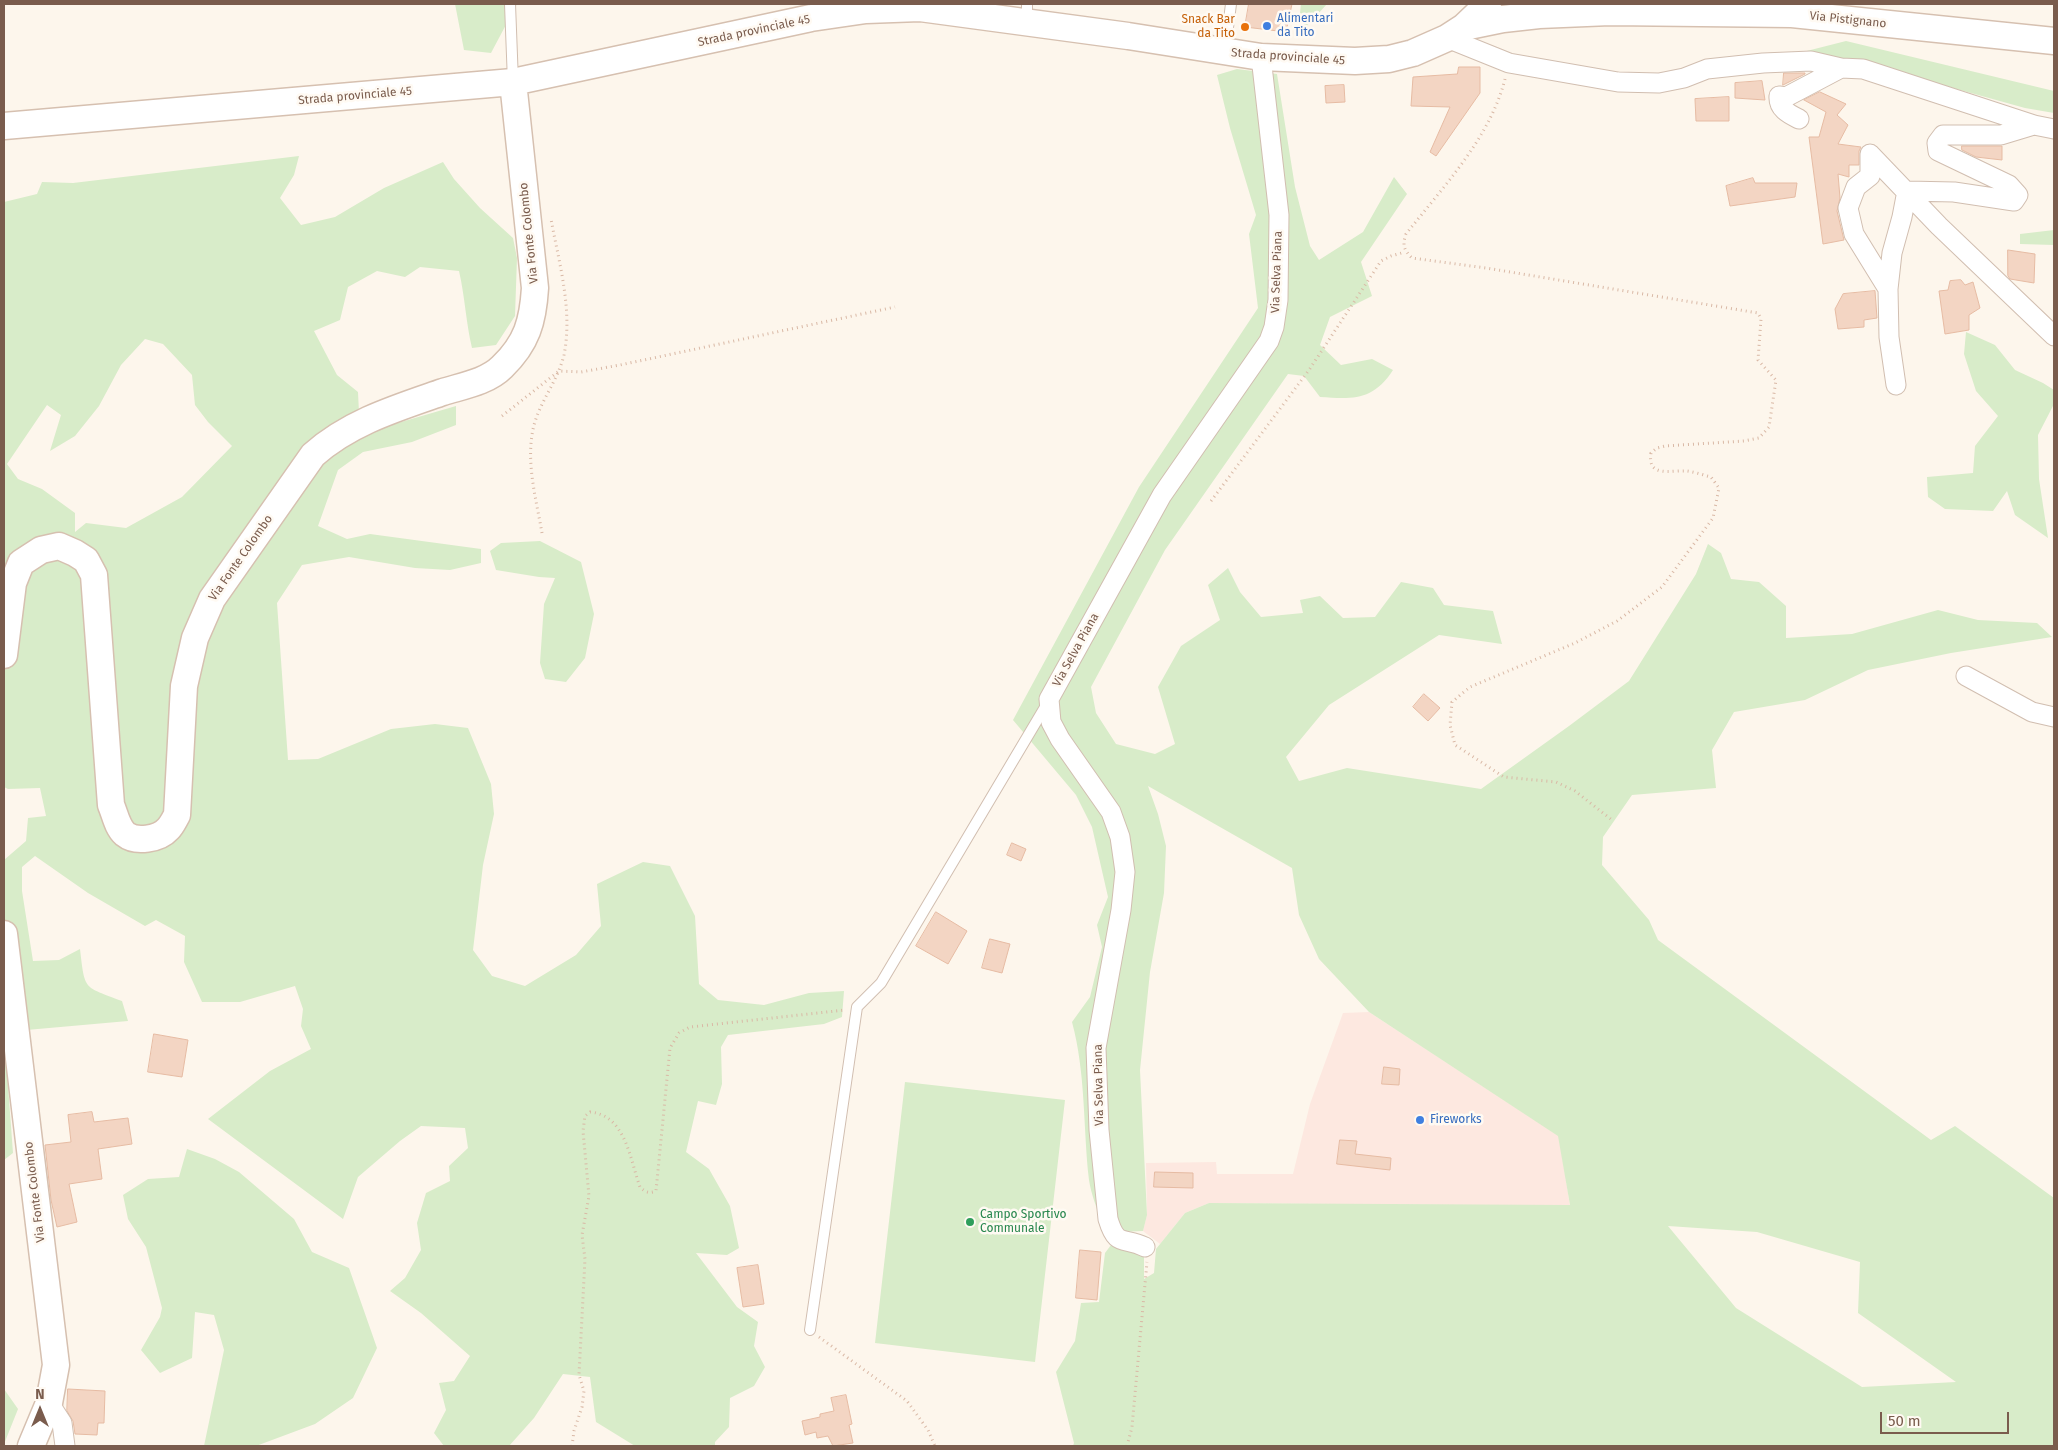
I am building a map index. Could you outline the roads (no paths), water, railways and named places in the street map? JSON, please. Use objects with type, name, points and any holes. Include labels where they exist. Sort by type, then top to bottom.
[{"type":"street","name":"Strada provinciale 45","points":[[4,126],[513,82],[811,18],[866,10],[920,8],[1027,13],[1128,36],[1261,58],[1355,62],[1389,59],[1413,53],[1456,32],[1488,4]]},
{"type":"street","name":"Via Pistignano","points":[[1456,32],[1529,10],[1600,8],[1792,14],[2054,41]]},
{"type":"street","points":[[1456,32],[1509,63],[1618,82],[1659,84],[1684,78],[1707,69],[1811,61],[1841,68],[1863,69],[2034,125],[2054,129]]},
{"type":"street","name":"Via Selva Piana","points":[[1144,1246],[1122,1241],[1112,1232],[1108,1219],[1100,1130],[1096,1048],[1126,872],[1120,837],[1111,812],[1060,739],[1051,722],[1049,699],[1162,495],[1269,341],[1274,327],[1278,300],[1279,215],[1261,58]]},
{"type":"street","points":[[1800,119],[1781,108],[1778,103],[1779,96],[1786,98],[1841,68]]},
{"type":"street","name":"Via Fonte Colombo","points":[[4,655],[13,582],[21,563],[41,550],[59,546],[86,560],[94,575],[111,805],[118,824],[125,834],[138,839],[154,838],[168,830],[177,815],[184,686],[195,638],[212,599],[313,455],[329,441],[358,424],[393,409],[487,378],[502,368],[525,337],[533,315],[534,271],[513,82]]},
{"type":"street","points":[[1906,191],[1954,192],[2014,201],[2018,195],[2009,185],[1938,150],[1936,142],[1943,135],[2001,135],[2034,125]]},
{"type":"street","points":[[1888,289],[1854,234],[1848,208],[1856,187],[1870,176],[1870,154],[1939,226],[2054,336]]},
{"type":"street","points":[[1896,385],[1889,337],[1888,289],[1892,253],[1902,217],[1906,191]]},
{"type":"street","points":[[1966,676],[2032,712],[2054,716]]},
{"type":"street","name":"Via Fonte Colombo","points":[[4,934],[56,1365],[48,1403],[30,1446]]},
{"type":"street","points":[[48,1403],[62,1423],[65,1446]]},
{"type":"lane","points":[[510,4],[513,82]]},
{"type":"lane","points":[[1225,52],[1230,4]]},
{"type":"lane","points":[[810,1330],[858,1008],[881,984],[1049,699]]},
{"type":"place","name":"Alimentari da Tito","points":[[1267,26]]},
{"type":"place","name":"Snack Bar da Tito","points":[[1245,27]]},
{"type":"place","name":"Fireworks","points":[[1420,1120]]},
{"type":"place","name":"Campo Sportivo Communale","points":[[970,1222]]}]
